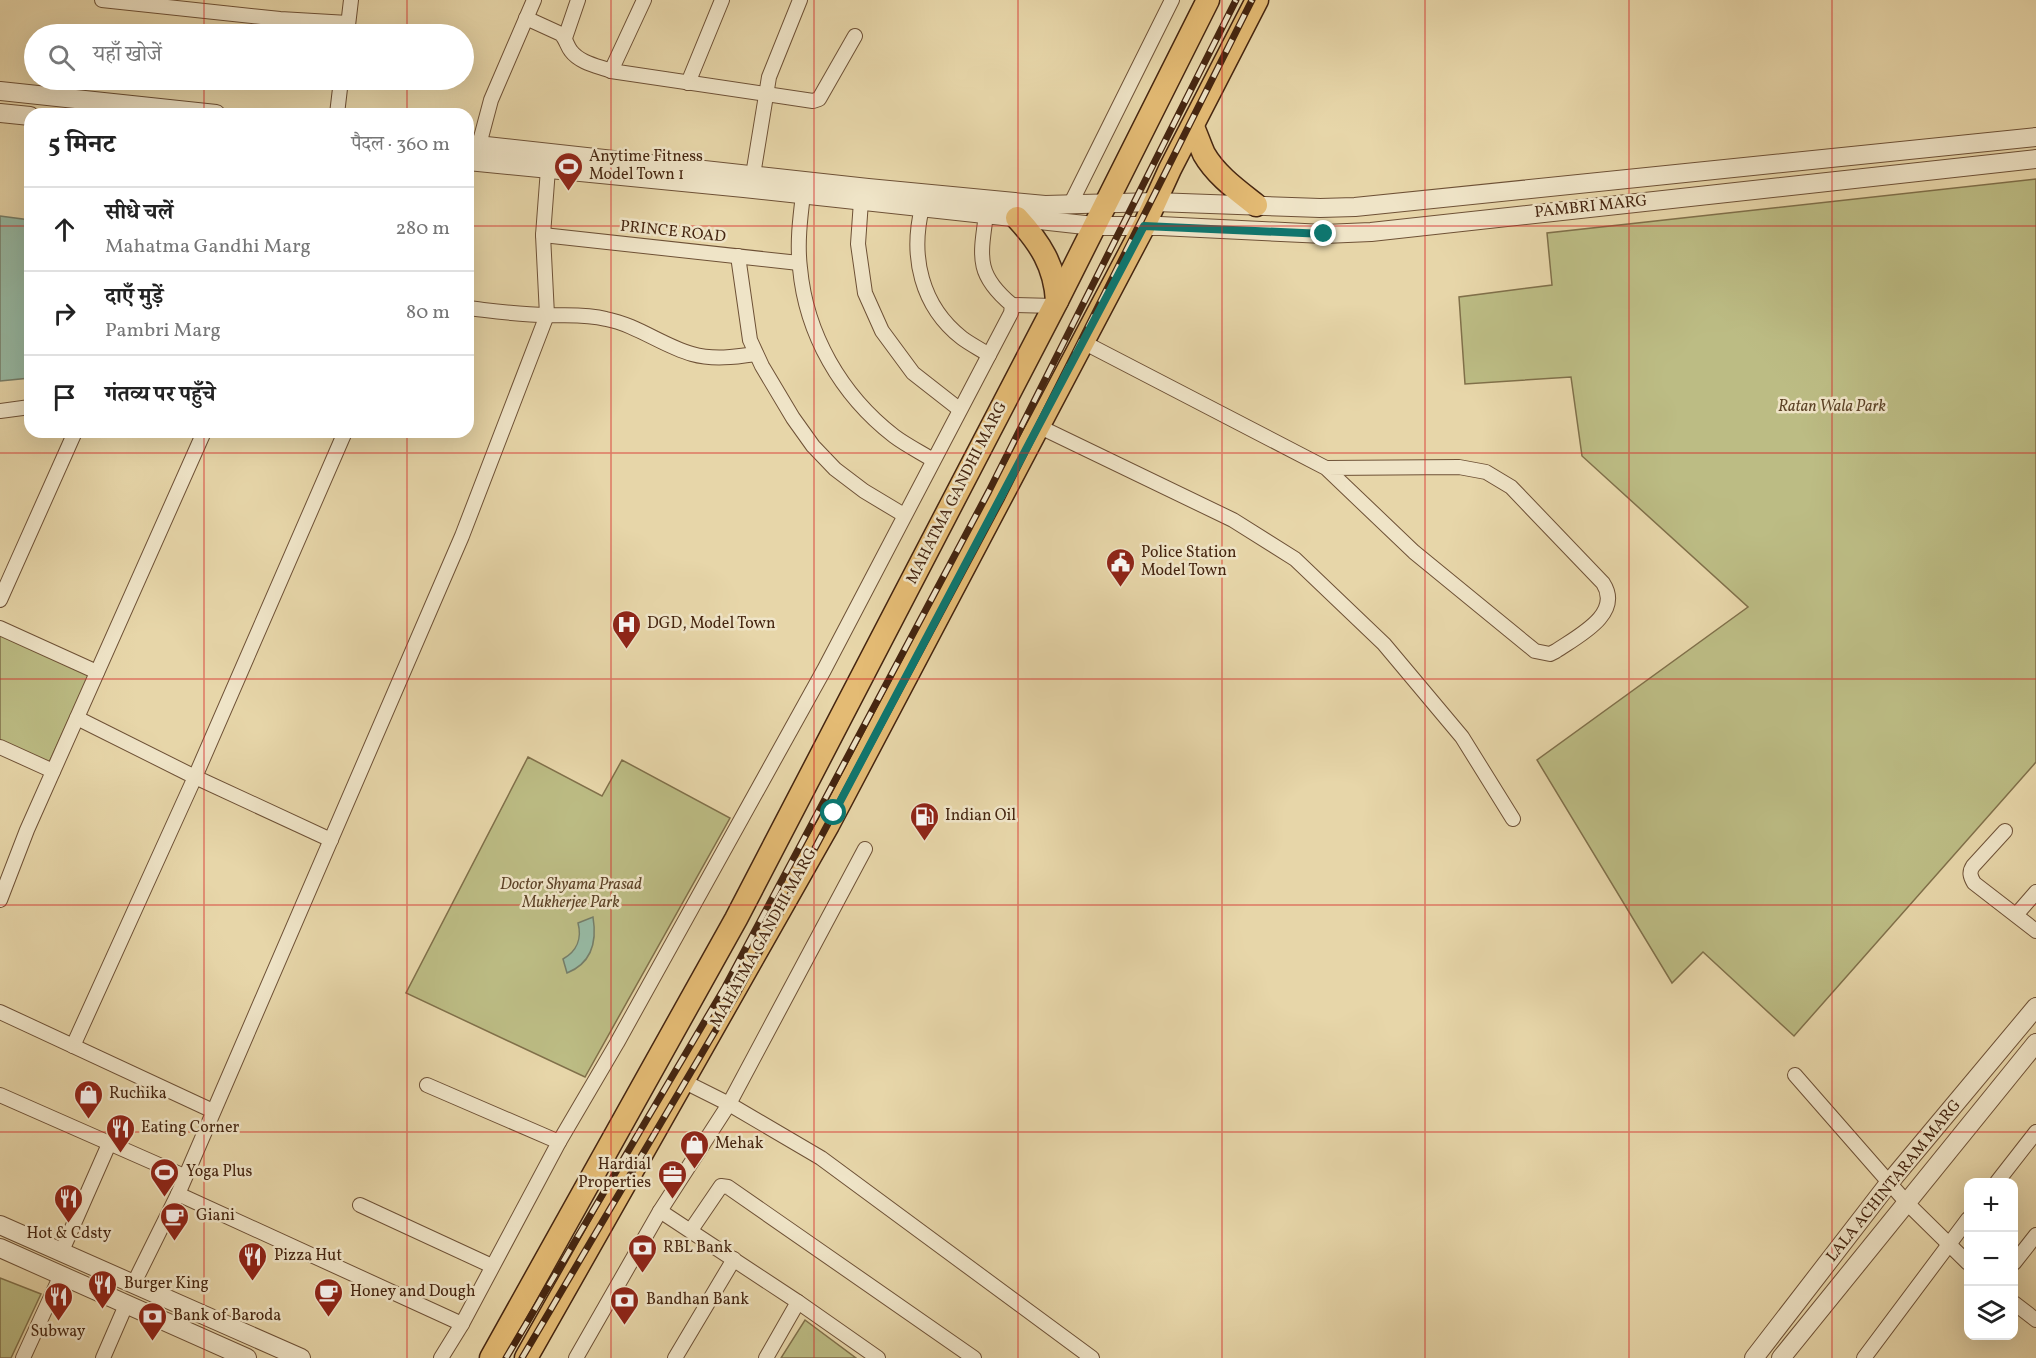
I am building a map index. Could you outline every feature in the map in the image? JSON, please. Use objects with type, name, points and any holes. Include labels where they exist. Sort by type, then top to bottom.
[{"type":"main road","points":[[1105,203],[1208,0]]},
{"type":"main road","points":[[1155,202],[1257,0]]},
{"type":"main road","points":[[1193,127],[1213,166],[1225,180],[1256,205]]},
{"type":"main road","name":"MAHATMA GANDHI MARG","points":[[525,1358],[828,825],[1155,202]]},
{"type":"main road","name":"MAHATMA GANDHI MARG","points":[[490,1358],[736,919],[1055,304],[1105,203]]},
{"type":"main road","points":[[1017,218],[1040,245],[1055,282],[1055,304]]},
{"type":"street","points":[[102,0],[237,7],[323,24]]},
{"type":"street","points":[[349,24],[351,0]]},
{"type":"street","points":[[474,142],[534,0]]},
{"type":"street","points":[[565,38],[578,0]]},
{"type":"street","points":[[611,71],[644,0]]},
{"type":"street","points":[[688,83],[722,0]]},
{"type":"street","points":[[753,175],[769,77],[800,0]]},
{"type":"street","points":[[1070,205],[1172,0]]},
{"type":"street","points":[[526,18],[561,34],[573,54],[582,61],[611,71],[807,101],[819,99],[855,36]]},
{"type":"street","points":[[0,90],[144,108]]},
{"type":"street","points":[[338,108],[340,90]]},
{"type":"street","points":[[0,113],[24,115]]},
{"type":"street","name":"PAMBRI MARG","points":[[474,145],[987,200],[1070,205],[1155,202],[1320,208],[1355,207],[2036,136]]},
{"type":"street","name":"PAMBRI MARG","points":[[474,162],[1094,226],[1324,234],[1371,232],[2036,159]]},
{"type":"street","points":[[1757,166],[1759,188]]},
{"type":"street","points":[[133,1285],[177,1194],[462,536],[547,315],[543,235],[548,169]]},
{"type":"street","points":[[803,195],[799,229],[799,263],[807,307],[820,345],[840,379],[865,410],[887,429],[933,460]]},
{"type":"street","points":[[861,201],[858,244],[866,293],[882,331],[912,373],[959,409]]},
{"type":"street","points":[[922,208],[916,251],[920,276],[929,300],[962,338],[990,355]]},
{"type":"street","points":[[986,215],[981,244],[984,271],[990,283],[1012,305],[1055,304]]},
{"type":"street","name":"PRINCE ROAD","points":[[543,235],[799,263]]},
{"type":"street","points":[[738,256],[750,340],[783,403],[813,446],[842,474],[864,491],[904,515]]},
{"type":"street","points":[[441,1358],[462,1324],[560,1142],[824,670],[959,409],[990,355],[1011,313],[1012,305]]},
{"type":"street","points":[[474,309],[547,315],[576,314],[608,319],[691,354],[733,357],[756,354]]},
{"type":"street","points":[[1083,342],[1326,468],[1414,552],[1535,651],[1550,654],[1556,651],[1604,615],[1609,600],[1608,590],[1603,582],[1511,487],[1486,472],[1458,467],[1326,468]]},
{"type":"street","points":[[0,411],[24,408]]},
{"type":"street","points":[[1038,426],[1233,520],[1295,559],[1384,644],[1462,737],[1512,819]]},
{"type":"street","points":[[0,600],[72,438]]},
{"type":"street","points":[[0,900],[27,830],[201,438]]},
{"type":"street","points":[[73,1046],[195,777],[342,438]]},
{"type":"street","points":[[0,628],[97,672]]},
{"type":"street","points":[[77,718],[195,777],[332,840]]},
{"type":"street","points":[[0,747],[53,771]]},
{"type":"street","points":[[2005,831],[1970,870],[1971,878],[1974,883],[2036,931]]},
{"type":"street","points":[[576,1358],[660,1211],[729,1104],[865,849]]},
{"type":"street","points":[[2016,915],[2036,892]]},
{"type":"street","name":"LALA ACHINTARAM MARG","points":[[1754,1358],[1889,1183],[2036,1007]]},
{"type":"street","points":[[0,1012],[213,1111]]},
{"type":"street","name":"LALA ACHINTARAM MARG","points":[[1781,1358],[2036,1043]]},
{"type":"street","points":[[1795,1075],[1907,1203],[1964,1259]]},
{"type":"street","points":[[684,1081],[729,1104],[821,1158],[1092,1358]]},
{"type":"street","points":[[427,1085],[560,1142]]},
{"type":"street","points":[[0,1095],[184,1176]]},
{"type":"street","points":[[2000,1178],[2036,1132]]},
{"type":"street","points":[[61,1252],[109,1144]]},
{"type":"street","points":[[691,1230],[721,1186],[728,1187],[974,1358]]},
{"type":"street","points":[[177,1194],[462,1324]]},
{"type":"street","points":[[360,1205],[492,1266]]},
{"type":"street","points":[[660,1211],[878,1358]]},
{"type":"street","points":[[1864,1358],[1964,1224]]},
{"type":"street","points":[[0,1225],[301,1358]]},
{"type":"street","points":[[2018,1257],[2036,1235]]},
{"type":"street","points":[[0,1248],[247,1358]]},
{"type":"street","points":[[675,1358],[734,1259]]},
{"type":"street","points":[[23,1358],[61,1275]]},
{"type":"street","points":[[766,1358],[798,1302]]},
{"type":"street","points":[[103,1358],[126,1305]]},
{"type":"street","points":[[2018,1307],[2036,1320]]},
{"type":"green space","name":"Ratan Wala Park","points":[[2036,179],[2036,762],[1794,1036],[1703,952],[1672,983],[1537,760],[1748,607],[1582,456],[1571,377],[1465,384],[1459,297],[1552,285],[1547,233]]},
{"type":"green space","points":[[0,634],[89,675],[48,765],[0,743]]},
{"type":"green space","name":"Doctor Shyama Prasad Mukherjee Park","points":[[528,757],[602,796],[622,760],[730,818],[585,1077],[406,993]]},
{"type":"green space","points":[[0,1278],[41,1294],[11,1358],[0,1358]]},
{"type":"green space","points":[[805,1320],[856,1358],[781,1358]]},
{"type":"shaded area","points":[[0,216],[24,219],[24,379],[0,381]]},
{"type":"shaded area","points":[[593,917],[594,934],[591,950],[582,963],[567,973],[563,959],[572,952],[577,944],[578,923]]},
{"type":"railway","points":[[506,1358],[725,987],[989,491],[1236,0]]},
{"type":"railway","points":[[522,1358],[737,994],[1002,498],[1252,0]]},
{"type":"place","name":"Anytime Fitness Model Town 1","points":[[568,192]]},
{"type":"place","name":"Police Station Model Town","points":[[1120,588]]},
{"type":"place","name":"DGD, Model Town","points":[[626,650]]},
{"type":"place","name":"Indian Oil","points":[[924,842]]},
{"type":"place","name":"Ruchika","points":[[88,1120]]},
{"type":"place","name":"Eating Corner","points":[[120,1154]]},
{"type":"place","name":"Mehak","points":[[694,1170]]},
{"type":"place","name":"Yoga Plus","points":[[165,1198]]},
{"type":"place","name":"Hardial Properties","points":[[672,1200]]},
{"type":"place","name":"Hot & Cdsty","points":[[69,1224]]},
{"type":"place","name":"Giani","points":[[175,1242]]},
{"type":"place","name":"RBL Bank","points":[[642,1274]]},
{"type":"place","name":"Pizza Hut","points":[[253,1282]]},
{"type":"place","name":"Burger King","points":[[103,1310]]},
{"type":"place","name":"Honey and Dough","points":[[329,1318]]},
{"type":"place","name":"Subway","points":[[58,1322]]},
{"type":"place","name":"Bandhan Bank","points":[[625,1326]]},
{"type":"place","name":"Bank of Baroda","points":[[152,1342]]},
{"type":"route","points":[[834,813],[1144,226],[1324,234]]}]
